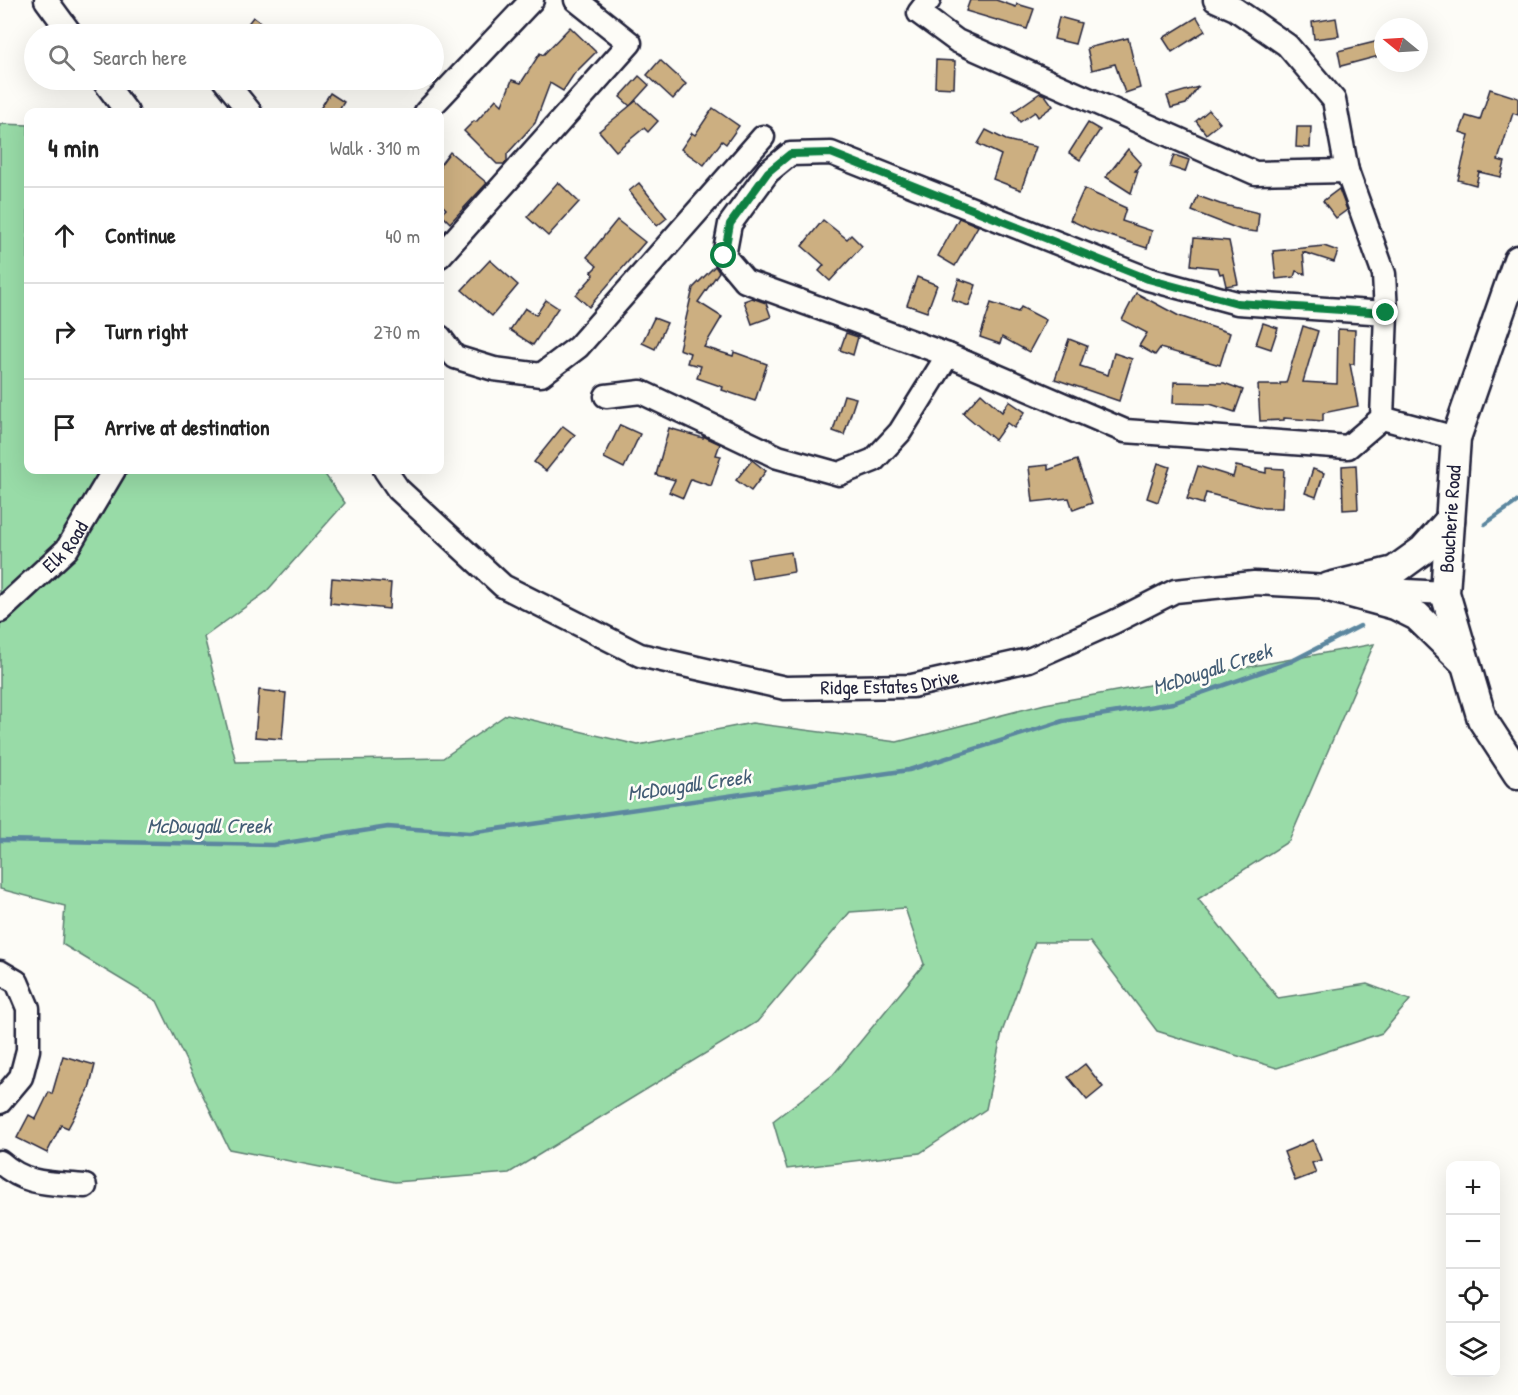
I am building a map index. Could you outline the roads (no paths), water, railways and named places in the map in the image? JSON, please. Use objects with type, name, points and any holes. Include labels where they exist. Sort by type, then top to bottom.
[{"type":"main road","name":"Boucherie Road","points":[[1518,260],[1456,438],[1445,593],[1482,718],[1518,774]]},
{"type":"main road","points":[[1329,587],[1394,571],[1423,550],[1450,520]]},
{"type":"main road","points":[[1329,587],[1395,605],[1417,616],[1466,665]]},
{"type":"street","points":[[46,0],[64,24]]},
{"type":"street","points":[[430,108],[532,0]]},
{"type":"street","points":[[444,252],[630,43],[576,0]]},
{"type":"street","points":[[929,0],[919,13],[957,41],[1255,173],[1347,171]]},
{"type":"street","points":[[1215,0],[1235,9],[1287,45],[1335,100],[1347,171],[1384,274],[1386,313],[1382,418],[1348,447],[1125,431],[948,355],[745,281],[724,256],[730,224],[768,172],[790,154],[831,153],[1148,279],[1237,303],[1386,313]]},
{"type":"street","points":[[110,90],[124,108]]},
{"type":"street","points":[[232,90],[247,108]]},
{"type":"street","points":[[444,342],[455,357],[494,369],[542,375],[578,347],[763,137]]},
{"type":"street","points":[[606,396],[641,392],[778,457],[839,474],[874,460],[900,432],[948,355]]},
{"type":"street","points":[[1382,418],[1456,438]]},
{"type":"street","name":"Elk Road","points":[[0,611],[67,549],[112,474]]},
{"type":"street","name":"Ridge Estates Drive","points":[[388,474],[399,489],[503,586],[640,655],[784,688],[912,686],[1029,660],[1114,622],[1175,591],[1254,583],[1445,593]]},
{"type":"street","points":[[0,972],[17,982],[28,1008],[28,1050],[21,1077],[0,1102]]},
{"type":"street","points":[[0,1162],[10,1171],[29,1181],[85,1186]]},
{"type":"waterway","name":"McDougall Creek","points":[[1485,524],[1518,501]]},
{"type":"waterway","name":"McDougall Creek","points":[[0,840],[273,845],[388,827],[469,833],[909,770],[1063,721],[1173,703],[1290,662],[1360,626]]}]
